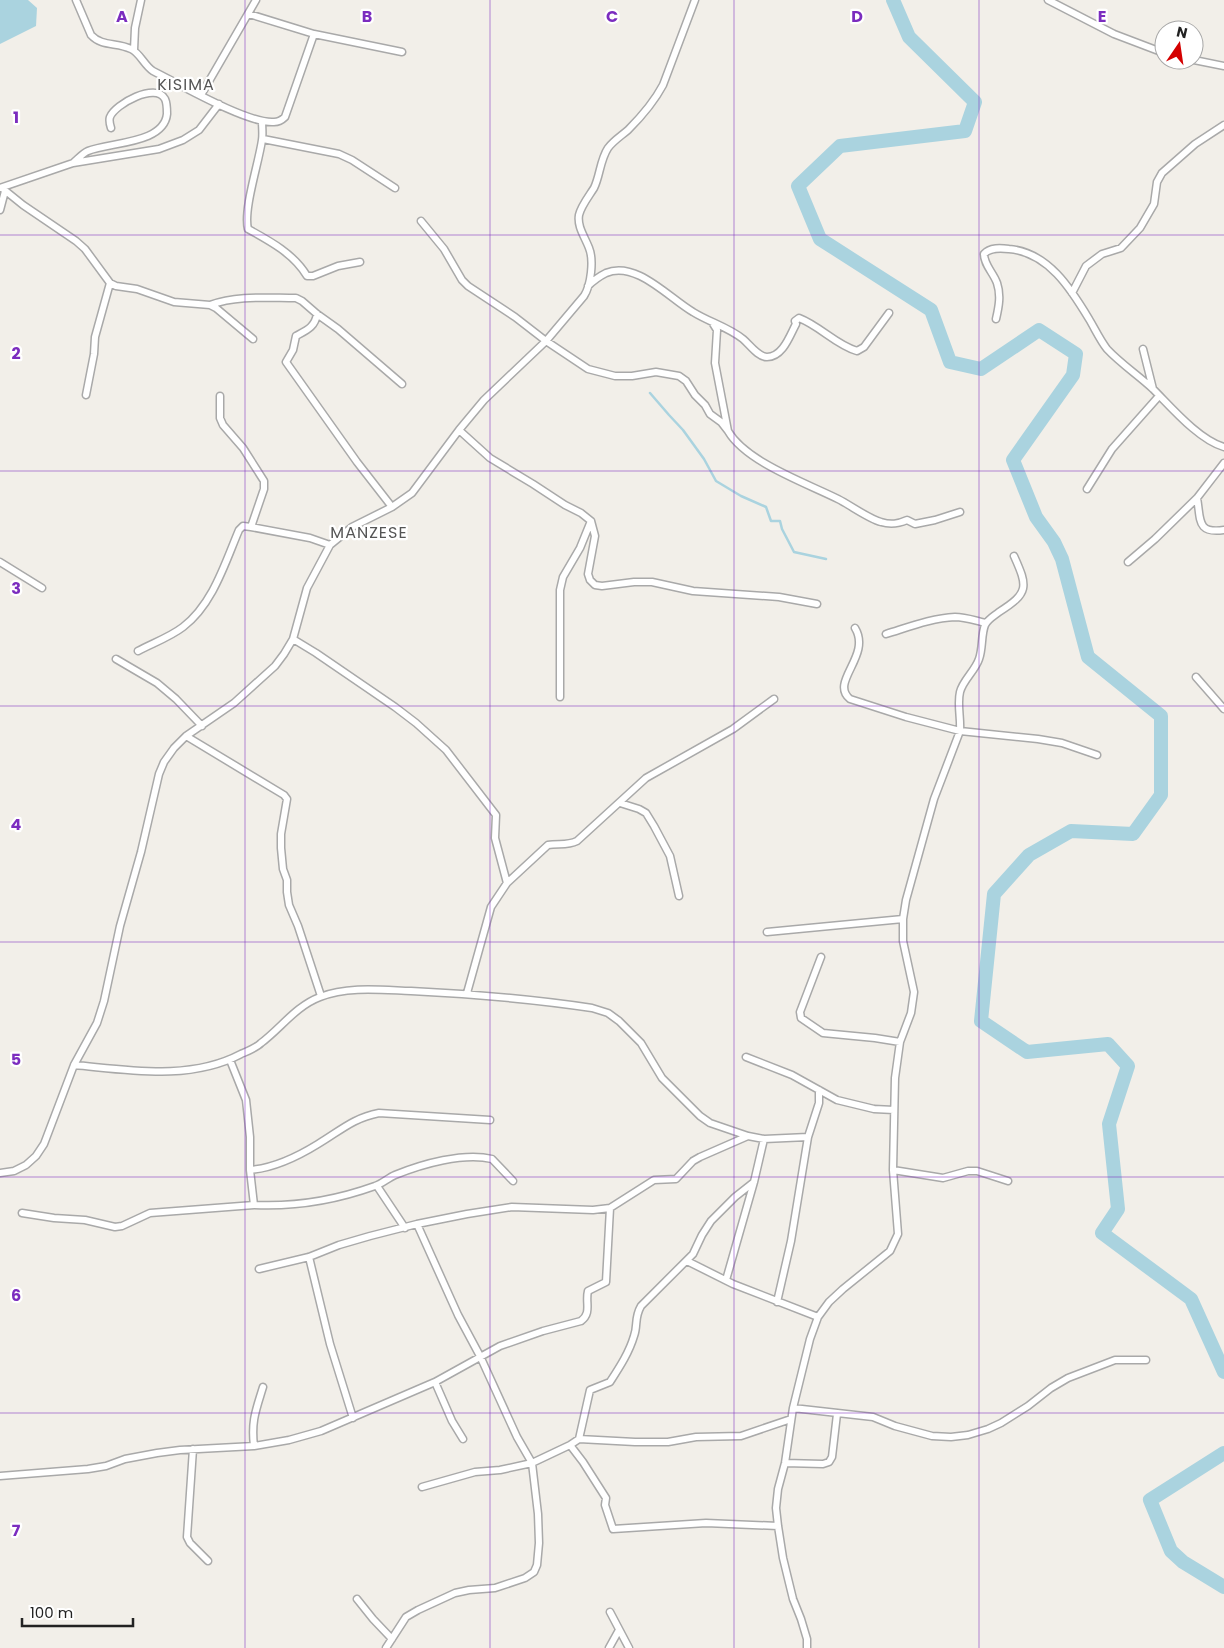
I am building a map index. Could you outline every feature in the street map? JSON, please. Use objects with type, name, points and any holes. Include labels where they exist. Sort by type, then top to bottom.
[{"type":"street","points":[[76,0],[90,35],[94,39],[106,44],[134,50],[148,68],[153,71],[239,113],[262,121],[274,122],[284,117],[314,34]]},
{"type":"street","points":[[134,50],[135,28],[141,0]]},
{"type":"street","points":[[201,95],[256,0]]},
{"type":"street","points":[[0,1173],[14,1171],[26,1165],[36,1156],[44,1144],[74,1065],[97,1023],[104,1001],[120,926],[139,862],[159,774],[164,762],[186,736],[234,703],[275,666],[293,639],[308,588],[330,545],[352,528],[392,507],[412,493],[484,400],[546,341],[584,296],[588,286],[591,252],[581,230],[579,215],[595,186],[604,155],[609,146],[634,123],[656,97],[663,84],[695,0]]},
{"type":"street","points":[[1048,0],[1114,34],[1154,49]]},
{"type":"street","points":[[249,14],[314,34],[402,52]]},
{"type":"street","points":[[1204,62],[1224,66]]},
{"type":"street","points":[[74,163],[87,151],[142,138],[156,132],[163,126],[166,119],[165,99],[160,94],[143,94],[132,98],[122,104],[111,115],[111,128]]},
{"type":"street","points":[[2,189],[74,163],[159,149],[175,143],[199,130],[220,104]]},
{"type":"street","points":[[262,121],[263,139],[250,197],[246,223],[248,229],[277,246],[302,267],[308,276],[313,276],[338,266],[360,262]]},
{"type":"street","points":[[1072,293],[1086,266],[1102,254],[1121,248],[1140,228],[1154,204],[1158,182],[1162,173],[1195,144],[1224,125]]},
{"type":"street","points":[[263,139],[339,154],[352,160],[395,188]]},
{"type":"street","points":[[0,210],[2,189]]},
{"type":"street","points":[[2,189],[76,241],[110,282],[116,286],[137,289],[174,302],[210,305],[254,339]]},
{"type":"street","points":[[420,221],[444,249],[462,280],[468,286],[516,317],[546,341],[588,369],[600,374],[614,376],[664,372],[678,376],[686,381],[695,396],[705,404],[710,414],[721,422],[732,437],[749,452],[768,465],[880,522],[898,525],[907,520],[915,524],[960,512]]},
{"type":"street","points":[[996,319],[1000,301],[999,290],[986,264],[984,254],[987,250],[1014,249],[1035,256],[1049,265],[1072,293],[1106,347],[1129,371],[1153,389],[1186,422],[1224,447]]},
{"type":"street","points":[[588,286],[608,272],[622,270],[632,272],[653,283],[693,313],[730,331],[743,339],[762,356],[768,357],[780,352],[796,324],[795,321],[800,318],[808,321],[848,348],[857,351],[864,347],[889,313]]},
{"type":"street","points":[[86,395],[94,354],[95,337],[110,282]]},
{"type":"street","points":[[210,305],[223,300],[237,298],[296,298],[338,328],[402,384]]},
{"type":"street","points":[[317,314],[312,328],[296,336],[293,350],[286,362],[357,462],[392,507]]},
{"type":"street","points":[[712,321],[718,330],[715,363],[728,431]]},
{"type":"street","points":[[1143,349],[1153,389]]},
{"type":"street","points":[[220,396],[220,418],[223,425],[243,448],[264,481],[264,489],[251,527]]},
{"type":"street","points":[[1087,489],[1112,449],[1160,396]]},
{"type":"street","points":[[459,430],[490,458],[591,521],[595,536],[588,574],[590,580],[595,585],[652,582],[693,591],[770,596],[817,604]]},
{"type":"street","points":[[1128,562],[1197,498],[1224,463]]},
{"type":"street","points":[[1197,498],[1201,523],[1205,529],[1213,532],[1224,530]]},
{"type":"street","points":[[560,697],[560,590],[563,577],[580,548],[591,521]]},
{"type":"street","points":[[138,650],[172,635],[196,615],[215,585],[239,530],[243,526],[310,538],[330,545]]},
{"type":"street","points":[[807,1648],[805,1632],[791,1591],[776,1508],[793,1408],[810,1339],[818,1317],[829,1302],[843,1289],[890,1251],[895,1244],[898,1234],[893,1170],[895,1078],[900,1042],[911,1013],[914,997],[903,941],[903,919],[906,900],[934,799],[960,731],[959,694],[978,661],[986,623],[1017,601],[1021,595],[1023,580],[1014,556]]},
{"type":"street","points":[[0,562],[42,588]]},
{"type":"street","points":[[886,634],[927,622],[955,617],[986,623]]},
{"type":"street","points":[[855,628],[860,636],[860,643],[857,658],[845,681],[843,690],[850,699],[906,717],[960,731],[1062,743],[1097,755]]},
{"type":"street","points":[[293,639],[316,652],[395,707],[446,750],[496,815],[495,838],[507,883]]},
{"type":"street","points":[[116,659],[158,683],[202,726]]},
{"type":"street","points":[[1196,677],[1224,709]]},
{"type":"street","points":[[467,994],[491,907],[507,883],[548,845],[570,844],[577,841],[646,778],[733,729],[774,699]]},
{"type":"street","points":[[186,736],[284,795],[287,799],[280,834],[283,869],[287,880],[290,906],[321,996]]},
{"type":"street","points":[[620,803],[646,813],[670,856],[679,896]]},
{"type":"street","points":[[767,932],[903,919]]},
{"type":"street","points":[[821,957],[800,1012],[801,1018],[823,1033],[900,1042]]},
{"type":"street","points":[[74,1065],[163,1072],[194,1070],[216,1066],[261,1044],[302,1006],[321,996],[370,989],[467,994],[584,1006],[608,1013],[641,1043],[662,1078],[700,1116],[724,1129],[764,1139],[808,1136]]},
{"type":"street","points":[[746,1057],[792,1075],[837,1100],[894,1110]]},
{"type":"street","points":[[230,1060],[246,1100],[254,1205]]},
{"type":"street","points":[[777,1302],[791,1241],[808,1136],[818,1103],[819,1090]]},
{"type":"street","points":[[250,1170],[267,1168],[293,1158],[318,1144],[353,1120],[364,1116],[379,1113],[490,1120]]},
{"type":"street","points":[[259,1269],[309,1257],[339,1246],[417,1224],[512,1207],[593,1210],[610,1208],[654,1180],[676,1178],[693,1161],[748,1136]]},
{"type":"street","points":[[726,1280],[754,1182],[764,1139]]},
{"type":"street","points":[[22,1213],[85,1220],[115,1227],[122,1226],[150,1213],[325,1202],[377,1186],[392,1176],[413,1169],[456,1159],[474,1157],[492,1159],[513,1181]]},
{"type":"street","points":[[893,1170],[943,1178],[968,1171],[977,1171],[1008,1182]]},
{"type":"street","points":[[579,1439],[590,1390],[610,1382],[632,1342],[635,1334],[637,1313],[694,1254],[702,1234],[711,1221],[754,1182]]},
{"type":"street","points":[[377,1186],[405,1228]]},
{"type":"street","points":[[0,1476],[88,1469],[158,1453],[254,1446],[289,1440],[321,1431],[435,1382],[500,1346],[543,1331],[581,1321],[586,1318],[588,1311],[588,1291],[606,1282],[610,1208]]},
{"type":"street","points":[[386,1648],[406,1617],[455,1593],[495,1588],[525,1578],[534,1572],[537,1564],[539,1544],[538,1514],[532,1463],[517,1437],[480,1356],[458,1315],[417,1224]]},
{"type":"street","points":[[309,1257],[330,1344],[353,1418]]},
{"type":"street","points":[[687,1261],[777,1302],[818,1317]]},
{"type":"street","points":[[793,1408],[873,1417],[895,1426],[932,1436],[951,1438],[968,1436],[1001,1423],[1068,1378],[1114,1360],[1146,1360]]},
{"type":"street","points":[[435,1382],[452,1421],[463,1439]]},
{"type":"street","points":[[254,1446],[253,1418],[263,1387]]},
{"type":"street","points":[[785,1463],[823,1464],[829,1462],[832,1457],[837,1414]]},
{"type":"street","points":[[422,1487],[476,1472],[500,1470],[532,1463],[579,1439],[668,1442],[696,1437],[741,1436],[791,1419]]},
{"type":"street","points":[[570,1445],[606,1498],[605,1505],[613,1529],[728,1523],[778,1526]]},
{"type":"street","points":[[193,1449],[187,1537],[190,1543],[208,1562]]},
{"type":"street","points":[[357,1599],[392,1639]]},
{"type":"street","points":[[610,1612],[629,1648]]},
{"type":"street","points":[[609,1648],[619,1630]]},
{"type":"water","points":[[0,0],[28,0],[37,8],[36,26],[0,44]]},
{"type":"waterway","points":[[893,0],[909,37],[975,102],[965,131],[840,146],[798,186],[820,239],[931,310],[950,362],[981,369],[1039,330],[1076,354],[1073,375],[1013,460],[1036,517],[1054,542],[1062,559],[1088,657],[1161,716],[1161,795],[1133,834],[1071,831],[1029,855],[994,894],[981,1021],[1027,1052],[1108,1044],[1128,1066],[1109,1124],[1118,1209],[1102,1233],[1191,1299],[1224,1372]]},
{"type":"waterway","points":[[650,393],[683,430],[704,459],[716,481],[741,496],[766,507],[771,521],[780,521],[794,552],[826,559]]},
{"type":"waterway","points":[[1224,1453],[1150,1500],[1171,1551],[1183,1562],[1224,1587]]},
{"type":"district","name":"KISIMA","points":[[186,84]]},
{"type":"district","name":"MANZESE","points":[[369,532]]}]
